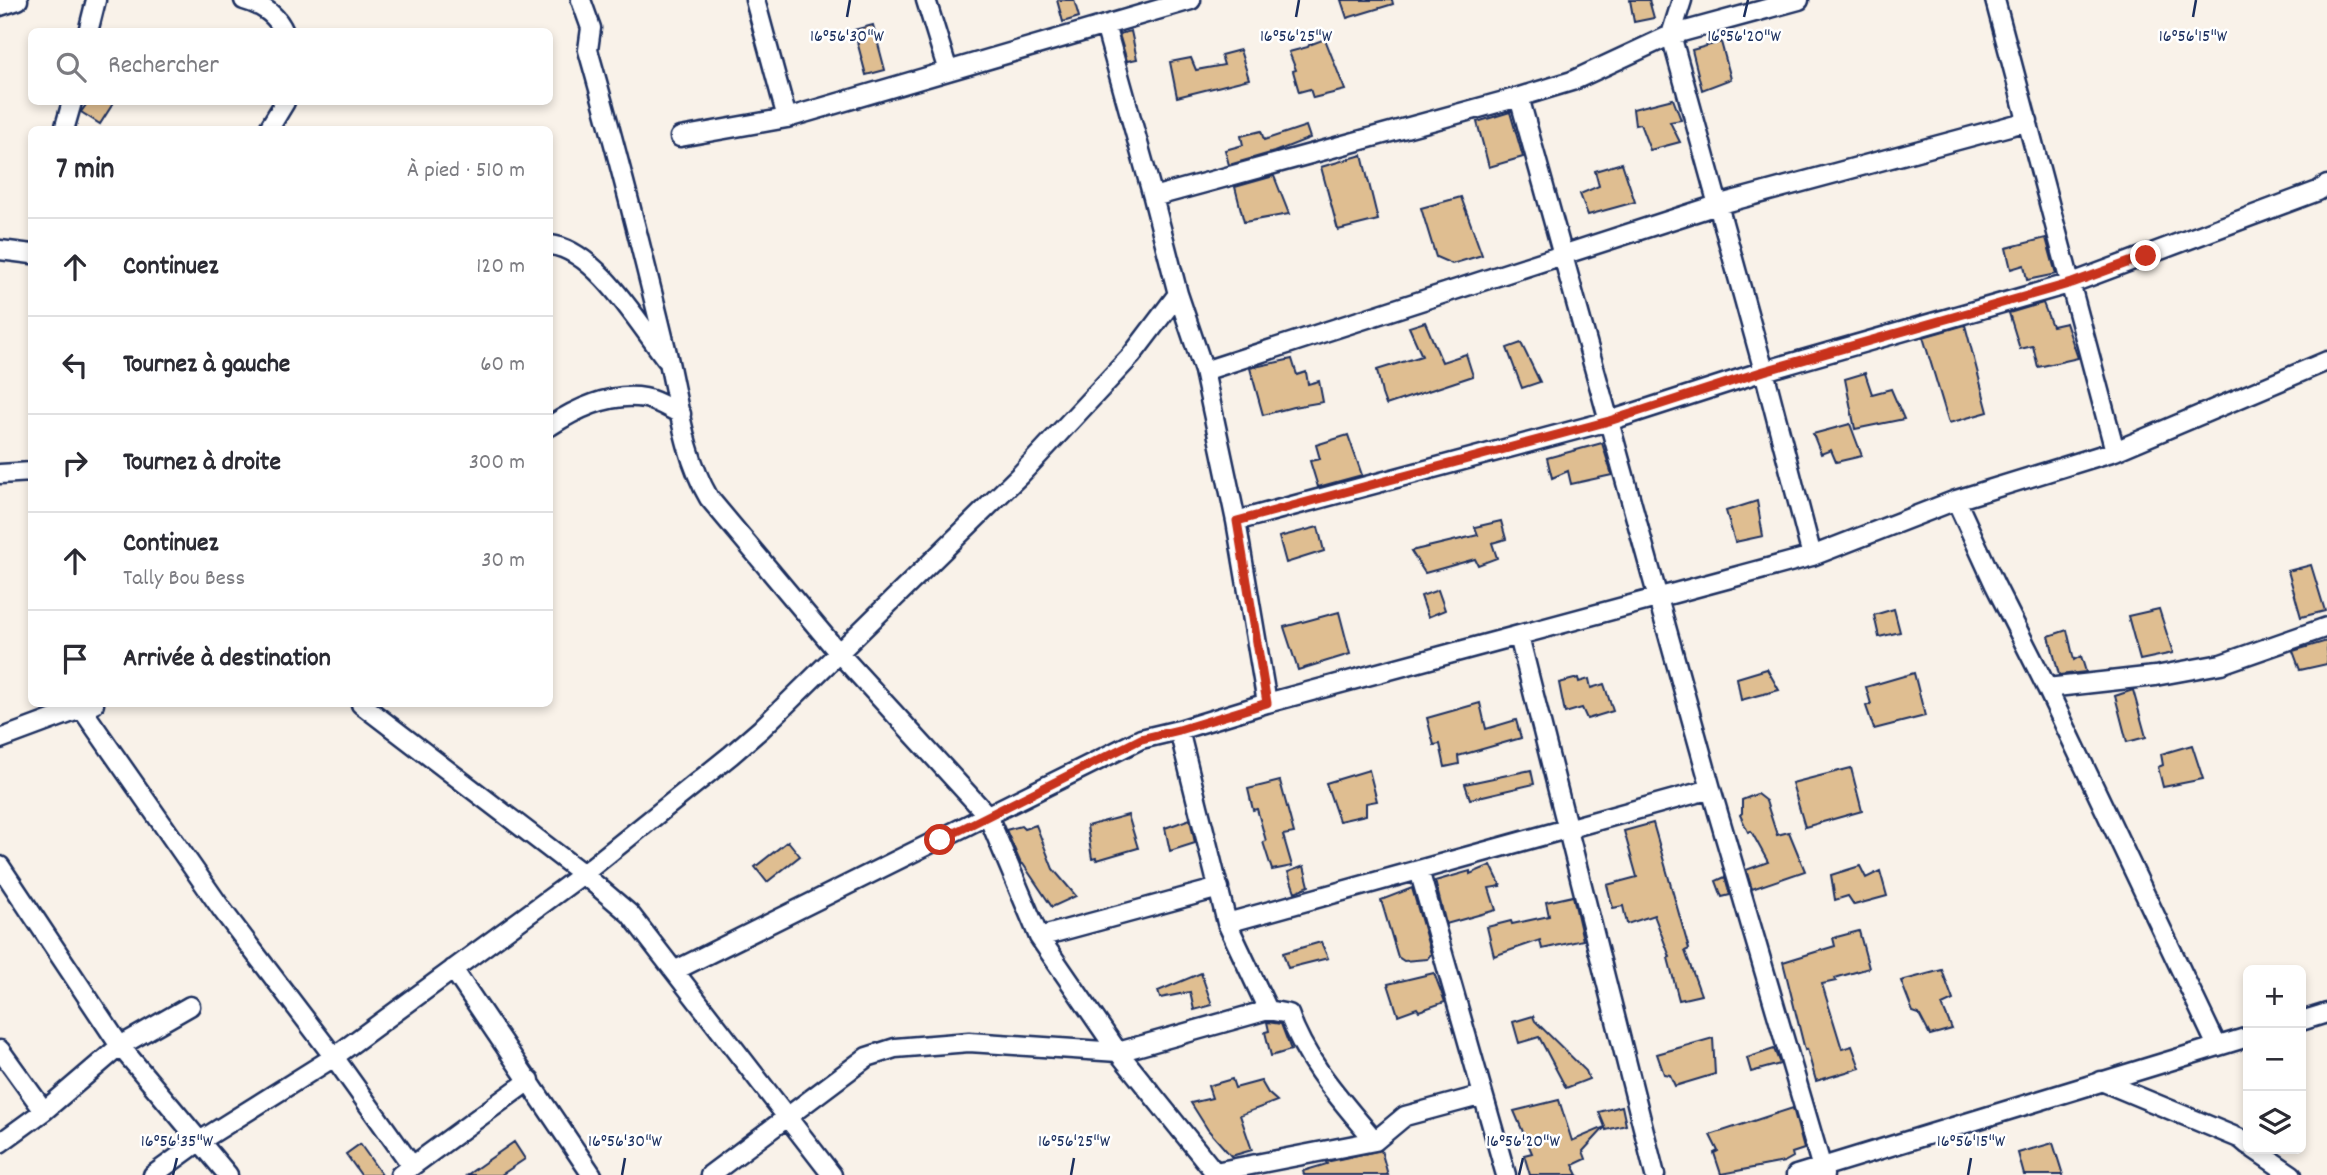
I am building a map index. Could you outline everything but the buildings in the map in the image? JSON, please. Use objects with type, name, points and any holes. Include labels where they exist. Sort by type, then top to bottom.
[{"type":"street","points":[[0,6],[18,0]]},
{"type":"street","points":[[89,28],[96,0]]},
{"type":"street","points":[[244,0],[254,2],[278,18],[282,28]]},
{"type":"street","points":[[581,0],[591,27],[588,50],[627,188],[690,458],[698,479],[709,498],[838,652],[988,816],[1039,937],[1118,1052],[1216,1173],[1375,1142],[1405,1116],[1483,1095]]},
{"type":"street","points":[[755,0],[787,118]]},
{"type":"street","points":[[926,0],[948,71]]},
{"type":"street","points":[[680,137],[787,118],[1191,0]]},
{"type":"street","points":[[1682,0],[1671,34],[1812,556]]},
{"type":"street","points":[[1153,197],[1572,81],[1671,34],[1799,0]]},
{"type":"street","points":[[1995,0],[2115,451]]},
{"type":"street","points":[[1105,25],[1178,294],[1204,371],[1237,521],[1267,703]]},
{"type":"street","points":[[1519,97],[1711,789],[1823,1171]]},
{"type":"street","points":[[65,126],[71,105]]},
{"type":"street","points":[[270,126],[283,105]]},
{"type":"street","points":[[1204,371],[1717,205],[2028,121]]},
{"type":"street","points":[[1237,521],[1609,421],[1764,371],[2072,283],[2327,186]]},
{"type":"street","points":[[553,246],[579,256],[601,274],[670,364]]},
{"type":"street","points":[[0,250],[28,254]]},
{"type":"street","points":[[153,1175],[200,1140],[334,1057],[583,874],[751,737],[1021,474],[1131,356],[1178,294]]},
{"type":"street","points":[[674,971],[1141,739],[1812,556],[1956,500],[2115,451],[2327,361]]},
{"type":"street","points":[[553,424],[567,414],[610,398],[645,398],[681,414]]},
{"type":"street","points":[[0,474],[28,472]]},
{"type":"street","points":[[1956,500],[2217,1046]]},
{"type":"street","points":[[2047,688],[2142,678],[2221,664],[2327,626]]},
{"type":"street","points":[[1519,636],[1655,1175]]},
{"type":"street","points":[[0,739],[85,707]]},
{"type":"street","points":[[89,707],[223,911],[334,1057],[406,1171],[530,1080]]},
{"type":"street","points":[[365,707],[583,874],[630,914],[832,1175]]},
{"type":"street","points":[[1179,730],[1227,923],[1268,1010]]},
{"type":"street","points":[[1227,923],[1711,789]]},
{"type":"street","points":[[0,866],[120,1046],[228,1175]]},
{"type":"street","points":[[1419,870],[1506,1175]]},
{"type":"street","points":[[1039,937],[1219,888]]},
{"type":"street","points":[[453,969],[592,1175]]},
{"type":"street","points":[[0,1143],[44,1111],[120,1046],[190,1006]]},
{"type":"street","points":[[710,1175],[867,1058],[895,1048],[969,1042],[1118,1052],[1268,1010],[1289,1014],[1294,1028],[1327,1083],[1375,1142]]},
{"type":"street","points":[[2306,1019],[2327,1013]]},
{"type":"street","points":[[1796,1175],[1823,1171],[2101,1081],[2243,1038]]},
{"type":"street","points":[[0,1050],[44,1111]]},
{"type":"street","points":[[2101,1081],[2243,1140]]},
{"type":"street","points":[[2260,1154],[2262,1175]]},
{"type":"street","points":[[2263,1154],[2292,1175]]},
{"type":"route","points":[[940,840],[1124,746],[1267,703],[1237,521],[1609,421],[1764,371],[2072,283],[2146,256]]}]
